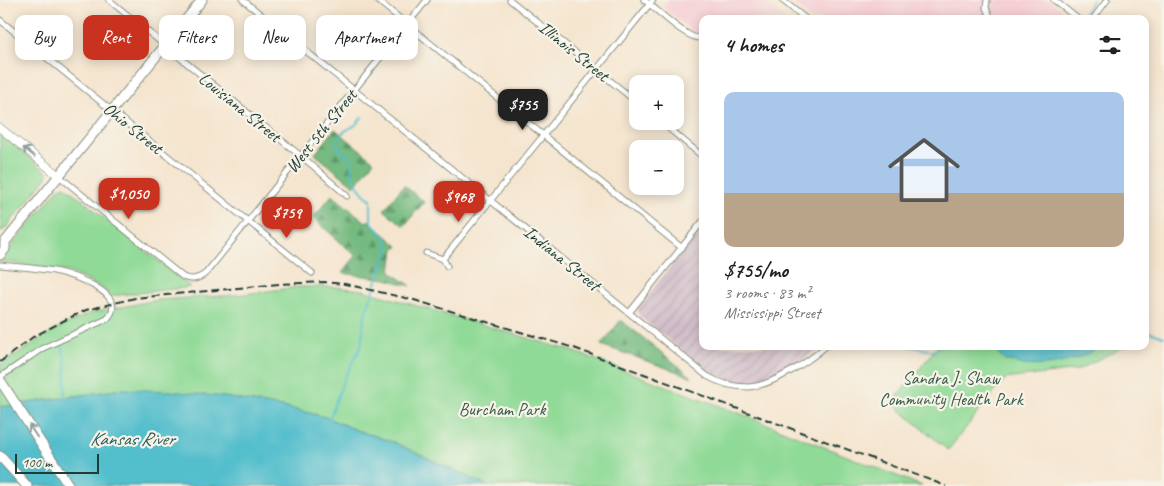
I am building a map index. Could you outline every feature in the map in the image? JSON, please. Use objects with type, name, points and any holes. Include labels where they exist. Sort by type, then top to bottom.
[{"type":"highway","points":[[190,15],[202,0]]},
{"type":"highway","points":[[0,255],[5,249],[2,241],[59,176],[159,53]]},
{"type":"highway","points":[[0,378],[69,486]]},
{"type":"highway","points":[[0,456],[27,486]]},
{"type":"main road","points":[[0,128],[59,176]]},
{"type":"street","name":"Louisiana Street","points":[[109,0],[159,41]]},
{"type":"street","name":"Indiana Street","points":[[242,0],[707,376],[726,384],[749,387],[769,381],[804,362],[820,350]]},
{"type":"street","points":[[377,0],[395,15]]},
{"type":"street","name":"West 5th Street","points":[[415,15],[427,0]]},
{"type":"street","name":"Illinois Street","points":[[510,0],[629,96]]},
{"type":"street","points":[[644,0],[651,2],[688,35],[699,39]]},
{"type":"street","points":[[782,0],[801,15]]},
{"type":"street","points":[[987,0],[986,8],[989,15]]},
{"type":"street","points":[[1054,0],[1073,15]]},
{"type":"street","points":[[1096,15],[1107,0]]},
{"type":"street","points":[[443,259],[651,2]]},
{"type":"street","name":"Ohio Street","points":[[0,20],[312,273]]},
{"type":"street","points":[[418,34],[682,248]]},
{"type":"street","name":"Louisiana Street","points":[[182,60],[302,156],[347,196]]},
{"type":"street","name":"West 5th Street","points":[[59,176],[183,277],[192,280],[201,277],[302,156],[378,60]]},
{"type":"street","points":[[671,130],[699,154]]},
{"type":"street","points":[[629,313],[699,226]]},
{"type":"street","points":[[426,253],[443,259],[447,266]]},
{"type":"street","points":[[0,264],[55,271],[85,282],[107,294],[113,303],[113,311],[107,319],[43,348],[0,378]]},
{"type":"shaded area","points":[[669,0],[762,0],[780,15],[699,15],[699,37],[663,7]]},
{"type":"shaded area","points":[[789,0],[1049,0],[1067,15],[807,15]]},
{"type":"shaded area","points":[[699,231],[699,350],[816,350],[798,363],[770,376],[747,383],[734,382],[707,371],[639,316],[638,308]]},
{"type":"green space","points":[[335,129],[374,161],[354,186],[315,154]]},
{"type":"green space","points":[[0,133],[48,173],[47,177],[5,229],[1,231]]},
{"type":"green space","points":[[404,185],[424,202],[404,226],[384,210]]},
{"type":"green space","points":[[64,186],[191,287],[111,296],[102,288],[70,272],[0,261],[58,189]]},
{"type":"green space","points":[[332,195],[366,222],[368,220],[399,247],[394,249],[391,272],[411,286],[386,279],[342,273],[356,256],[313,218]]},
{"type":"green space","name":"Burcham Park","points":[[300,287],[334,287],[363,290],[572,351],[747,416],[922,486],[488,486],[393,442],[356,430],[325,417],[293,409],[224,397],[123,389],[0,407],[0,365],[57,329],[91,313],[157,300],[236,295]]},
{"type":"green space","points":[[621,320],[692,377],[601,345]]},
{"type":"green space","name":"Sandra J. Shaw Community Health Park","points":[[935,350],[1117,350],[1078,370],[1005,379],[948,450],[892,403]]},
{"type":"water","points":[[1000,350],[1093,350],[1073,360],[1033,365],[1005,361],[998,354]]},
{"type":"water","name":"Kansas River","points":[[123,389],[171,391],[224,397],[293,409],[325,417],[356,430],[393,442],[488,486],[0,486],[0,407]]},
{"type":"waterway","points":[[1083,15],[1092,0]]},
{"type":"waterway","points":[[329,420],[344,379],[361,346],[365,314],[389,248],[385,237],[371,222],[371,199],[363,193],[356,183],[351,166],[352,161],[337,147],[338,139],[342,134],[355,125],[362,117]]},
{"type":"waterway","points":[[1149,332],[1164,337]]},
{"type":"waterway","points":[[62,344],[66,365],[65,399]]},
{"type":"waterway","points":[[928,350],[934,350]]},
{"type":"railway","points":[[0,362],[33,337],[67,319],[86,310],[135,298],[279,284],[324,282],[345,284],[414,300],[574,348],[946,486]]}]
